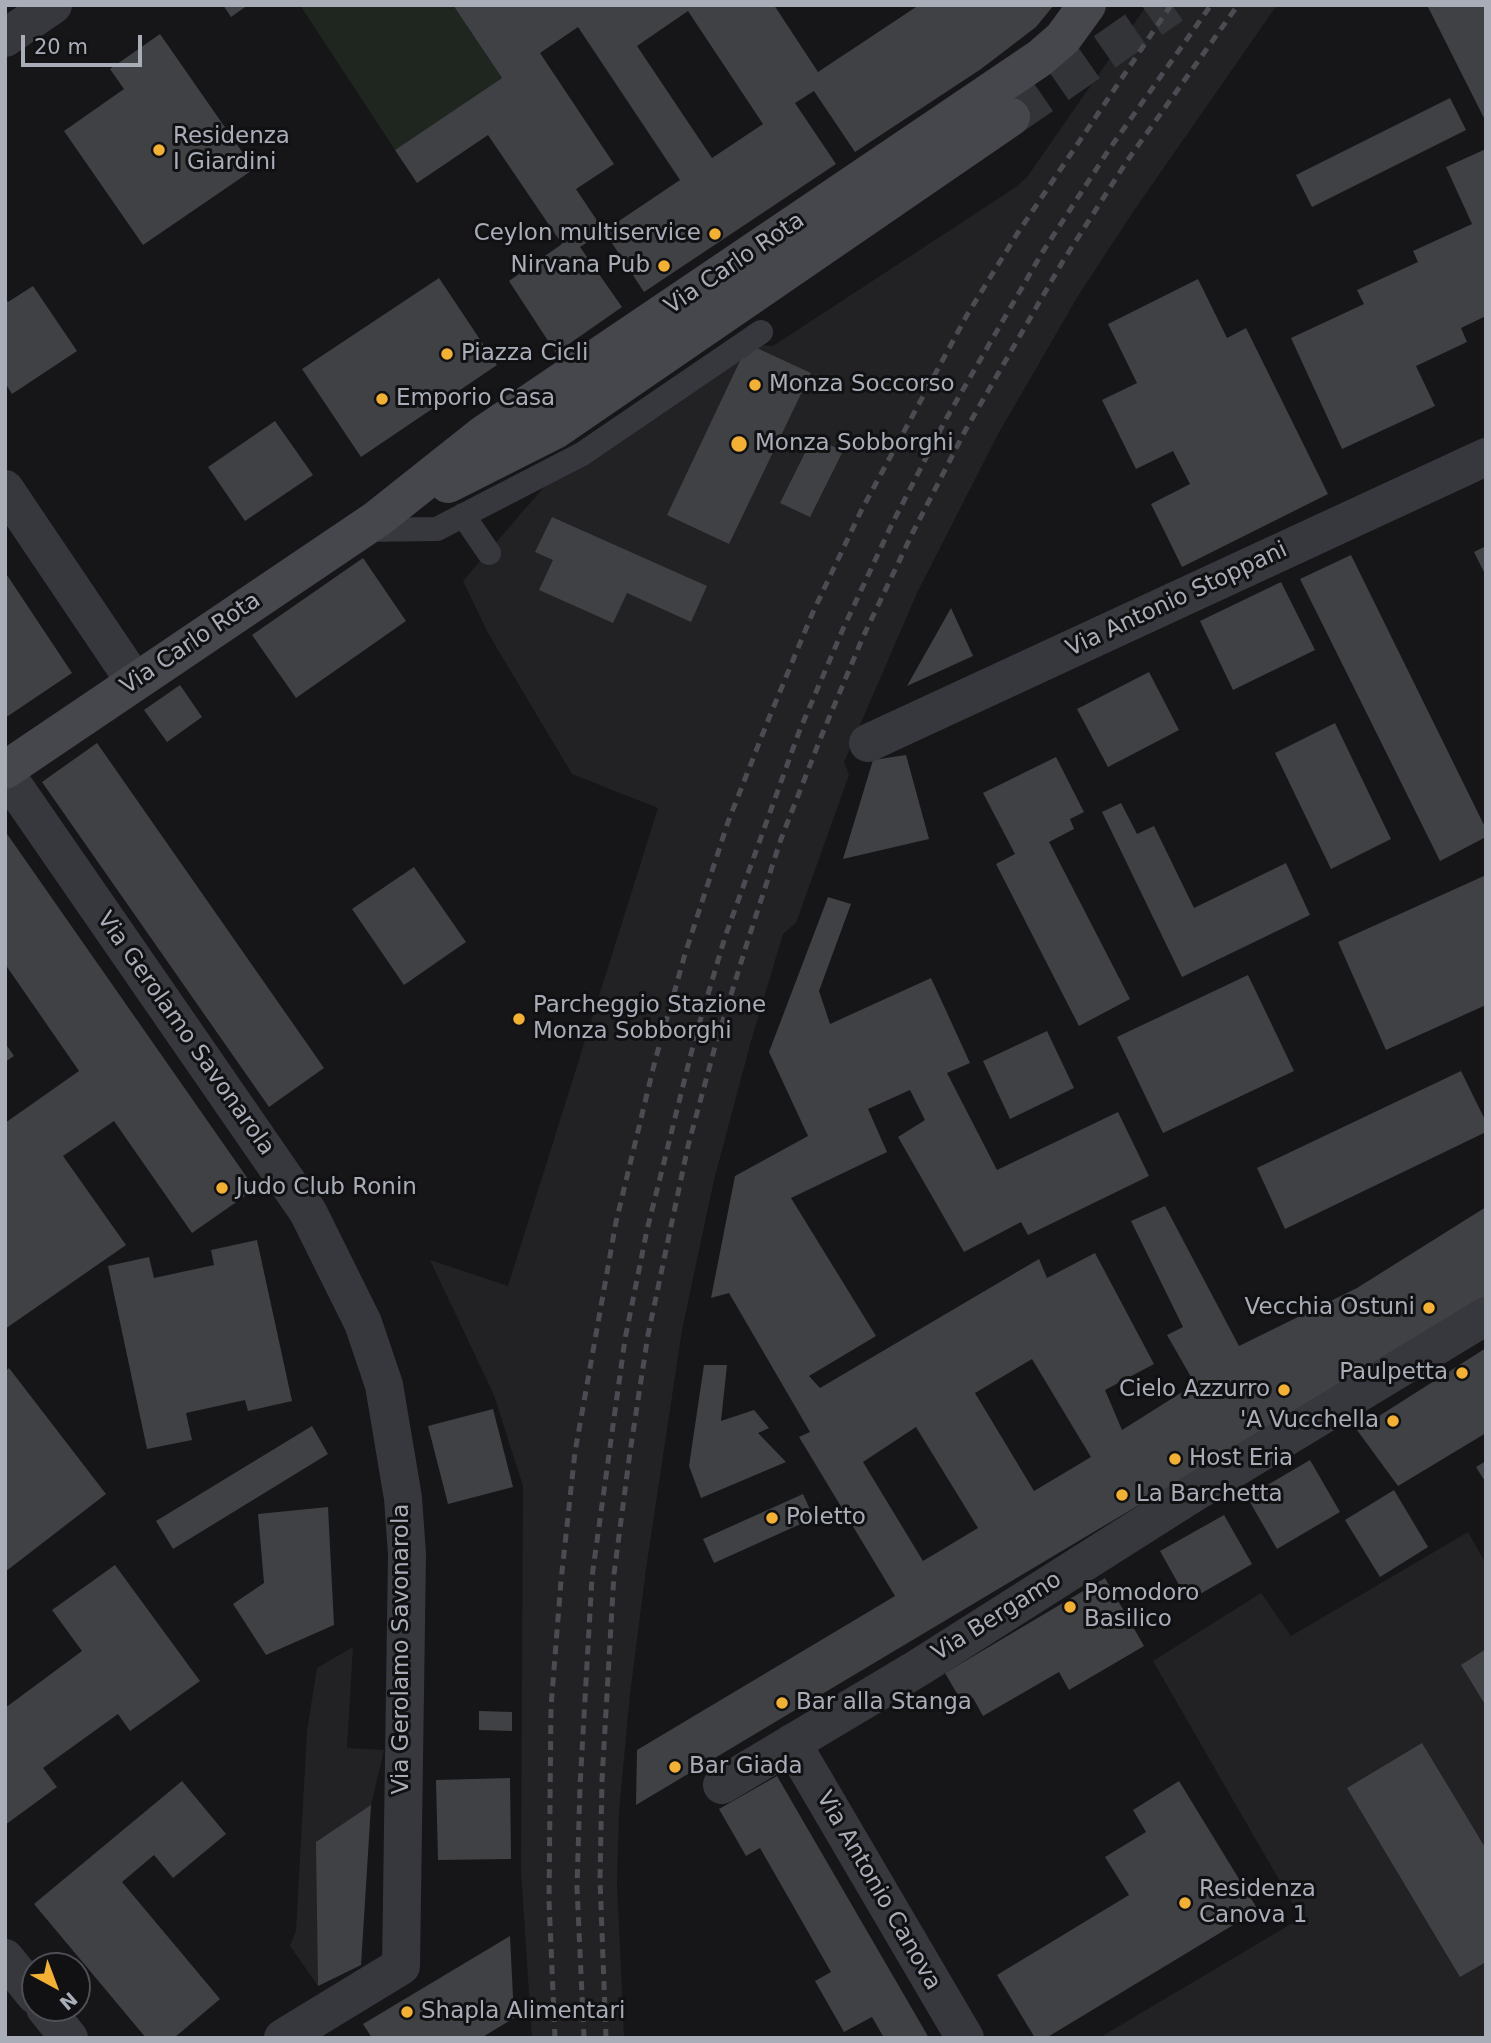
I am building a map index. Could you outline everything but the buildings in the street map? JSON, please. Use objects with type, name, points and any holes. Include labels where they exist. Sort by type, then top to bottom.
[{"type":"street","points":[[5,38],[53,5]]},
{"type":"street","name":"Via Carlo Rota","points":[[5,772],[368,524],[484,434],[1040,58],[1063,38],[1087,5]]},
{"type":"street","name":"Via Carlo Rota","points":[[368,524],[555,430],[1012,117]]},
{"type":"street","name":"Via Antonio Stoppani","points":[[868,743],[1486,457]]},
{"type":"street","points":[[5,489],[135,682]]},
{"type":"street","name":"Via Gerolamo Savonarola","points":[[5,772],[308,1212],[363,1323],[384,1385],[404,1499],[407,1554],[401,1966],[283,2038]]},
{"type":"street","name":"Via Bergamo","points":[[722,1784],[918,1668],[1211,1482],[1486,1316]]},
{"type":"street","name":"Via Antonio Canova","points":[[792,1743],[965,2038]]},
{"type":"street","points":[[5,1958],[21,1978]]},
{"type":"street","points":[[56,2022],[69,2038]]},
{"type":"lane","points":[[368,524],[436,529],[582,454],[761,332]]},
{"type":"lane","points":[[463,515],[489,552]]},
{"type":"shaded area","points":[[300,5],[453,5],[502,78],[395,150]]},
{"type":"shaded area","points":[[1147,5],[1277,5],[1078,296],[997,436],[917,593],[844,762],[849,775],[796,923],[783,934],[751,1041],[714,1180],[682,1330],[646,1569],[619,1811],[617,1882],[624,2038],[532,2038],[521,1871],[523,1486],[494,1395],[430,1260],[508,1286],[658,808],[572,774],[488,633],[463,581],[550,480],[615,446],[748,344],[773,346],[1016,187],[1027,177]]},
{"type":"shaded area","points":[[1468,1532],[1486,1564],[1486,2038],[1099,2038],[1301,1918],[1153,1661],[1261,1593],[1291,1636]]},
{"type":"shaded area","points":[[353,1647],[347,1748],[384,1750],[371,1805],[361,1965],[318,1986],[290,1946],[296,1931],[307,1731],[317,1668]]},
{"type":"tunnel","points":[[1011,117],[1172,5]]},
{"type":"railway","points":[[555,2038],[549,1901],[551,1707],[575,1452],[616,1222],[655,1061],[685,954],[728,822],[769,718],[813,612],[861,511],[967,315],[1017,234],[1171,5]]},
{"type":"railway","points":[[584,2038],[577,1888],[592,1577],[625,1339],[647,1230],[695,1038],[725,937],[799,732],[892,524],[946,419],[1042,253],[1108,151],[1211,5]]},
{"type":"railway","points":[[606,2038],[600,1879],[602,1780],[614,1574],[648,1335],[688,1146],[748,940],[781,839],[863,637],[965,431],[1063,261],[1127,161],[1238,5]]},
{"type":"place","name":"Residenza I Giardini","points":[[159,150]]},
{"type":"place","name":"Ceylon multiservice","points":[[715,234]]},
{"type":"place","name":"Nirvana Pub","points":[[664,266]]},
{"type":"place","name":"Piazza Cicli","points":[[447,354]]},
{"type":"place","name":"Monza Soccorso","points":[[755,385]]},
{"type":"place","name":"Emporio Casa","points":[[382,399]]},
{"type":"place","name":"Monza Sobborghi","points":[[739,444]]},
{"type":"place","name":"Parcheggio Stazione Monza Sobborghi","points":[[519,1019]]},
{"type":"place","name":"Judo Club Ronin","points":[[222,1188]]},
{"type":"place","name":"Vecchia Ostuni","points":[[1429,1308]]},
{"type":"place","name":"Paulpetta","points":[[1462,1373]]},
{"type":"place","name":"Cielo Azzurro","points":[[1284,1390]]},
{"type":"place","name":"'A Vucchella","points":[[1393,1421]]},
{"type":"place","name":"Host Eria","points":[[1175,1459]]},
{"type":"place","name":"La Barchetta","points":[[1122,1495]]},
{"type":"place","name":"Poletto","points":[[772,1518]]},
{"type":"place","name":"Pomodoro Basilico","points":[[1070,1607]]},
{"type":"place","name":"Bar alla Stanga","points":[[782,1703]]},
{"type":"place","name":"Bar Giada","points":[[675,1767]]},
{"type":"place","name":"Residenza Canova 1","points":[[1185,1903]]},
{"type":"place","name":"Shapla Alimentari","points":[[407,2012]]}]
